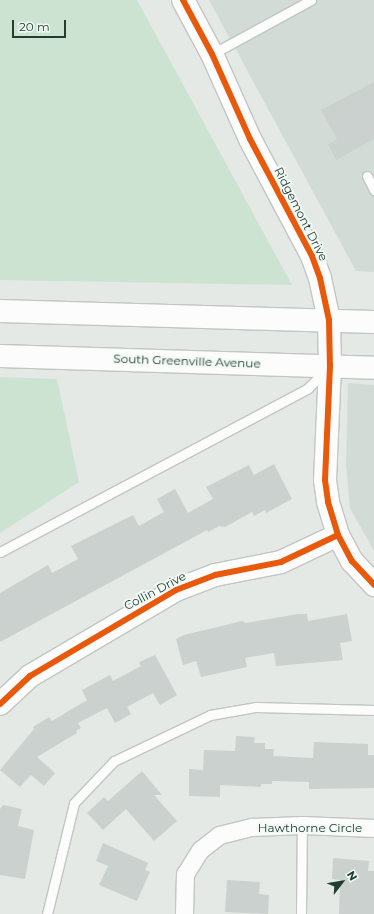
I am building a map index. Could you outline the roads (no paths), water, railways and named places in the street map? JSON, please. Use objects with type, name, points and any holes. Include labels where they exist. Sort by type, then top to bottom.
[{"type":"street","name":"Ridgemont Drive","points":[[183,0],[212,54],[250,139],[312,256],[329,320],[330,366],[325,480],[328,502],[338,535],[352,560],[374,585]]},
{"type":"street","points":[[0,311],[374,322]]},
{"type":"street","name":"South Greenville Avenue","points":[[0,356],[374,368]]},
{"type":"street","name":"Collin Drive","points":[[2,697],[30,676],[176,590],[215,575],[281,562],[338,535]]},
{"type":"street","name":"Hawthorne Circle","points":[[184,914],[185,874],[200,850],[219,835],[252,827],[302,825],[374,828]]},
{"type":"lane","points":[[212,54],[311,0]]},
{"type":"lane","points":[[366,176],[374,190]]},
{"type":"lane","points":[[0,552],[308,388],[330,366]]},
{"type":"lane","points":[[47,914],[74,803],[114,761],[210,715],[256,706],[374,710]]},
{"type":"lane","points":[[301,914],[302,825]]}]
